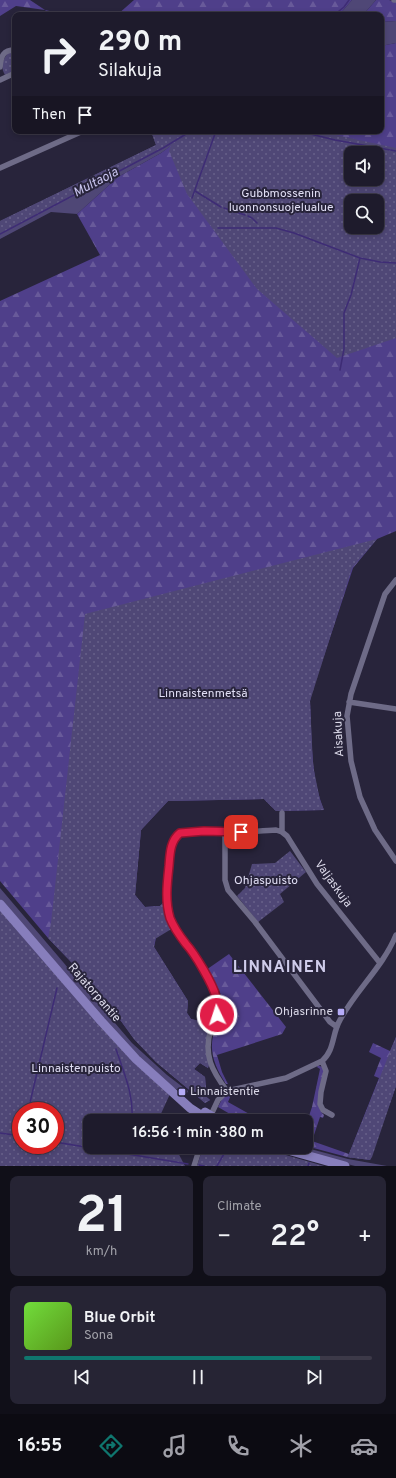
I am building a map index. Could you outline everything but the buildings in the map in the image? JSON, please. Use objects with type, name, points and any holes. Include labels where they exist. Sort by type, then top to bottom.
[{"type":"main road","name":"Rajatorpantie","points":[[0,904],[124,1047],[174,1094],[202,1114]]},
{"type":"main road","points":[[302,1154],[345,1166]]},
{"type":"street","points":[[0,67],[3,54],[12,51]]},
{"type":"street","points":[[0,80],[12,74]]},
{"type":"street","points":[[0,168],[75,134]]},
{"type":"street","name":"Aisakuja","points":[[396,580],[385,594],[348,702],[347,716],[351,761],[363,807],[371,823],[396,862]]},
{"type":"street","points":[[348,702],[396,709]]},
{"type":"street","points":[[226,1091],[213,1072],[208,1052],[211,1032],[217,1015],[216,996],[197,960],[174,927],[169,913],[167,899],[172,842],[180,833],[186,832],[225,833],[276,830],[282,832],[282,813]]},
{"type":"street","name":"Valjaskuja","points":[[282,832],[287,836],[318,884],[380,963]]},
{"type":"street","points":[[225,833],[225,880],[228,890],[255,922],[330,1022],[337,1027]]},
{"type":"street","points":[[212,1114],[218,1100],[226,1091],[286,1078],[322,1061],[330,1050],[337,1027],[343,1015],[380,963],[396,935]]},
{"type":"street","points":[[322,1061],[326,1071],[320,1104],[323,1110],[332,1115]]},
{"type":"street","points":[[194,1166],[198,1154]]},
{"type":"green space","points":[[0,0],[30,0],[45,10],[16,6],[0,16]]},
{"type":"green space","points":[[134,0],[352,0],[342,12],[120,12]]},
{"type":"green space","points":[[352,0],[376,0],[366,12],[342,12]]},
{"type":"green space","points":[[376,0],[389,0],[396,2],[396,21],[384,22],[384,12],[366,12]]},
{"type":"green space","points":[[396,21],[396,43],[384,45],[384,22]]},
{"type":"green space","points":[[396,43],[396,531],[377,539],[353,568],[312,692],[310,701],[312,756],[316,784],[324,810],[276,811],[264,799],[168,801],[141,830],[135,895],[145,907],[160,906],[164,902],[154,947],[188,1001],[187,1013],[191,1019],[208,1023],[208,1068],[200,1063],[194,1069],[205,1077],[206,1089],[203,1094],[210,1100],[205,1103],[156,1062],[134,1039],[121,1021],[74,965],[48,938],[0,881],[0,301],[100,255],[77,214],[118,177],[161,153],[187,134],[384,134],[384,45]]},
{"type":"green space","points":[[12,52],[12,72],[5,75],[2,66],[8,53]]},
{"type":"green space","points":[[152,134],[162,134],[181,139],[161,153],[118,177],[77,214],[51,212],[0,239],[0,221],[156,145]]},
{"type":"green space","name":"Gubbmossenin luonnonsuojelualue","points":[[152,134],[331,134],[396,148],[396,338],[337,358],[257,289],[187,194],[169,151],[172,143],[0,234],[0,221],[156,145]]},
{"type":"green space","name":"Linnaistenmetsä","points":[[377,539],[352,568],[310,701],[313,766],[320,800],[324,810],[276,811],[264,799],[168,801],[141,830],[135,895],[145,907],[160,906],[164,902],[165,903],[173,928],[155,939],[154,947],[188,1001],[187,1013],[191,1019],[211,1024],[209,1066],[208,1068],[200,1063],[194,1069],[205,1077],[206,1089],[203,1094],[210,1100],[205,1103],[156,1062],[134,1039],[121,1021],[74,965],[48,938],[51,923],[85,614]]},
{"type":"green space","name":"Ohjaspuisto","points":[[290,851],[306,872],[280,894],[284,902],[258,922],[237,896],[245,888],[252,864],[275,863]]},
{"type":"green space","points":[[0,888],[132,1043],[167,1075],[188,1091],[187,1093],[169,1085],[118,1035],[0,899]]},
{"type":"green space","name":"Linnaistenpuisto","points":[[0,908],[170,1094],[161,1114],[83,1114],[83,1154],[179,1154],[185,1166],[0,1166]]},
{"type":"green space","points":[[229,954],[286,1027],[282,1034],[217,1055],[222,1072],[228,1084],[226,1084],[215,1064],[212,1050],[213,1035],[221,1012],[221,997],[217,987],[206,970]]},
{"type":"green space","points":[[396,1037],[396,1086],[370,1160],[347,1157],[313,1148],[313,1141],[349,1154],[379,1078],[374,1076],[381,1058],[369,1052],[373,1043],[390,1051]]},
{"type":"green space","points":[[396,1037],[396,1086],[372,1157],[370,1160],[347,1157],[349,1154]]},
{"type":"green space","points":[[318,1065],[324,1068],[319,1100],[321,1111],[324,1115],[323,1118],[320,1117],[313,1138],[313,1114],[310,1114],[320,1069],[317,1067]]},
{"type":"green space","points":[[230,1092],[231,1095],[228,1102],[249,1114],[230,1114],[218,1107],[223,1097]]},
{"type":"green space","points":[[313,1150],[348,1159],[387,1166],[355,1166],[310,1154],[313,1154]]},
{"type":"green space","points":[[201,1154],[282,1154],[324,1166],[197,1166]]},
{"type":"waterway","name":"Multaoja","points":[[338,12],[349,0]]},
{"type":"waterway","name":"Multaoja","points":[[0,234],[163,148],[186,134]]},
{"type":"waterway","points":[[192,198],[215,134]]},
{"type":"waterway","points":[[310,134],[396,151]]},
{"type":"waterway","points":[[195,191],[221,207]]},
{"type":"waterway","points":[[224,208],[245,215]]},
{"type":"waterway","points":[[248,216],[257,223]]},
{"type":"waterway","points":[[218,228],[276,228],[294,233],[360,258],[380,262],[396,263]]},
{"type":"waterway","points":[[340,370],[344,349],[344,313],[351,295],[360,258]]},
{"type":"waterway","points":[[30,1102],[57,988]]},
{"type":"waterway","points":[[116,1049],[130,1093],[132,1114]]},
{"type":"waterway","points":[[0,1133],[12,1135]]},
{"type":"waterway","points":[[64,1143],[188,1164]]},
{"type":"waterway","points":[[217,1166],[224,1154]]},
{"type":"waterway","points":[[199,1165],[204,1166]]},
{"type":"place","name":"Ohjasrinne","points":[[341,1012]]},
{"type":"place","name":"Linnaistentie","points":[[182,1092]]},
{"type":"district","name":"LINNAINEN","points":[[280,968]]},
{"type":"route","points":[[217,1015],[216,996],[197,960],[174,927],[169,913],[167,888],[171,849],[172,842],[180,833],[204,831],[217,833],[241,832]]}]
